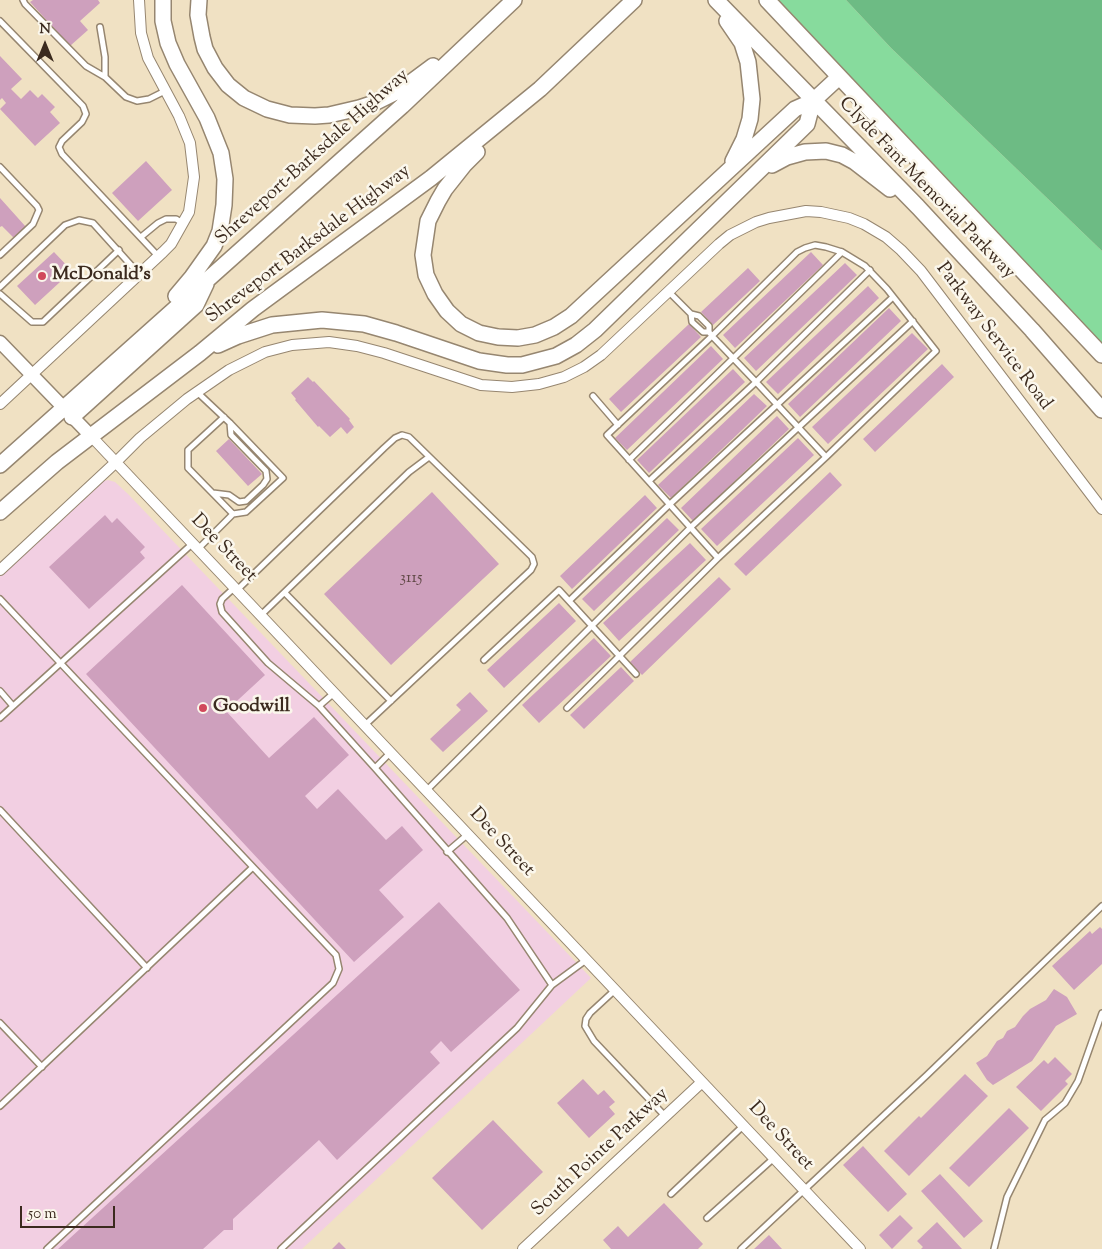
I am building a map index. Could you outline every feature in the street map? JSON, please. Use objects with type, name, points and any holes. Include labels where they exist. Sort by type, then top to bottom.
[{"type":"main road","points":[[68,412],[137,342],[192,278],[214,246],[220,231],[225,179],[221,153],[207,118],[177,64],[168,42],[163,21],[163,0]]},
{"type":"main road","points":[[199,0],[198,15],[202,37],[205,49],[214,68],[228,85],[244,98],[266,109],[290,114],[329,115],[359,108],[388,96],[402,89],[486,26]]},
{"type":"main road","name":"Shreveport-Barksdale Highway","points":[[137,342],[402,106],[514,0]]},
{"type":"main road","name":"Shreveport Barksdale Highway","points":[[0,512],[58,462],[200,353],[253,309],[431,178],[540,89],[634,0]]},
{"type":"main road","points":[[712,0],[742,43],[751,80],[750,119],[744,139],[729,168]]},
{"type":"main road","name":"Clyde Fant Memorial Parkway","points":[[716,0],[918,207],[1032,330],[1102,410]]},
{"type":"main road","name":"Clyde Fant Memorial Parkway","points":[[767,0],[1102,355]]},
{"type":"main road","points":[[540,89],[464,165],[438,201],[425,232],[423,255],[426,275],[435,294],[447,311],[461,324],[479,333],[498,337],[518,338],[535,335],[554,327],[571,316],[795,109],[814,100],[839,77]]},
{"type":"main road","points":[[200,353],[256,330],[288,322],[322,320],[364,324],[479,361],[522,365],[556,356],[576,345],[595,330],[807,124],[814,100]]},
{"type":"main road","points":[[757,173],[787,157],[806,152],[826,151],[842,155],[855,162],[888,188],[918,207]]},
{"type":"main road","points":[[0,465],[68,412],[196,305],[208,278]]},
{"type":"street","points":[[2,399],[32,375],[159,256],[171,244],[184,224],[192,200],[194,166],[190,143],[179,116],[148,58],[140,33],[139,0]]},
{"type":"street","name":"Parkway Service Road","points":[[0,570],[115,464],[140,438],[197,392],[229,370],[265,352],[292,345],[329,342],[357,346],[384,353],[481,385],[512,387],[539,384],[564,377],[584,367],[601,355],[730,235],[756,222],[806,211],[850,218],[864,224],[886,237],[921,271],[1102,509]]},
{"type":"street","points":[[0,342],[91,436]]},
{"type":"street","name":"Dee Street","points":[[91,436],[115,464],[860,1249]]},
{"type":"street","name":"South Pointe Parkway","points":[[524,1249],[702,1082]]},
{"type":"lane","points":[[23,0],[86,66],[105,77],[126,97],[137,101],[148,99],[165,91]]},
{"type":"lane","points":[[0,21],[83,106],[86,114],[82,122],[62,140],[59,147],[62,154],[159,256]]},
{"type":"lane","points":[[100,27],[105,57],[105,77]]},
{"type":"lane","points":[[0,167],[39,210],[33,224],[0,255]]},
{"type":"lane","points":[[140,237],[166,219],[176,220],[184,224]]},
{"type":"lane","points":[[0,287],[65,224],[79,220],[93,223],[140,274]]},
{"type":"lane","points":[[567,708],[718,558],[936,351],[870,270],[842,252],[815,245],[798,252],[710,334],[607,435],[718,558]]},
{"type":"lane","points":[[0,294],[32,322],[43,322],[118,250]]},
{"type":"lane","points":[[629,460],[842,252]]},
{"type":"lane","points":[[649,481],[756,382],[870,270]]},
{"type":"lane","points":[[668,292],[691,314],[699,316],[709,326],[710,334]]},
{"type":"lane","points":[[569,602],[670,504],[893,297]]},
{"type":"lane","points":[[691,314],[692,322],[703,332],[710,334],[826,457]]},
{"type":"lane","points":[[426,791],[691,527],[913,322]]},
{"type":"lane","points":[[0,718],[60,663],[233,514],[246,512],[283,478],[197,392]]},
{"type":"lane","points":[[593,396],[618,425]]},
{"type":"lane","points":[[224,417],[188,450],[188,468],[233,514]]},
{"type":"lane","points":[[213,493],[230,495],[239,502],[246,500],[267,479],[266,471],[230,435],[230,423]]},
{"type":"lane","points":[[364,725],[531,570],[534,564],[532,557],[409,437],[402,435],[395,438],[235,589],[222,599],[220,604],[222,612],[268,663],[319,706],[375,768],[507,918],[552,985]]},
{"type":"lane","points":[[261,616],[410,472],[429,457]]},
{"type":"lane","points":[[484,660],[559,590],[636,674]]},
{"type":"lane","points":[[285,593],[391,701]]},
{"type":"lane","points":[[1,603],[336,955],[339,970],[333,983],[47,1249]]},
{"type":"lane","points":[[0,691],[13,706]]},
{"type":"lane","points":[[319,706],[334,693]]},
{"type":"lane","points":[[375,768],[390,753]]},
{"type":"lane","points":[[0,810],[147,968]]},
{"type":"lane","points":[[447,852],[467,835]]},
{"type":"lane","points":[[0,1106],[253,867]]},
{"type":"lane","points":[[741,1249],[927,1075],[1102,906]]},
{"type":"lane","points":[[281,1249],[517,1028],[552,985],[586,960]]},
{"type":"lane","points":[[616,990],[590,1013],[586,1019],[585,1026],[594,1041],[665,1116]]},
{"type":"lane","points":[[994,1249],[1007,1197],[1045,1120],[1065,1103],[1078,1081],[1102,1012]]},
{"type":"lane","points":[[0,1023],[42,1067]]},
{"type":"lane","points":[[671,1194],[743,1126]]},
{"type":"lane","points":[[707,1218],[774,1158]]},
{"type":"shaded area","points":[[108,480],[115,482],[128,494],[591,978],[302,1249],[0,1249],[0,576],[90,490],[100,482]]},
{"type":"green space","points":[[778,0],[846,0],[891,48],[1102,251],[1102,345]]},
{"type":"green space","points":[[846,0],[1102,0],[1102,251],[891,48]]},
{"type":"building","points":[[33,0],[98,0],[100,3],[80,21],[88,30],[70,46],[30,2]]},
{"type":"building","points":[[0,56],[22,79],[11,89],[21,99],[30,90],[38,98],[42,94],[55,107],[50,112],[60,123],[35,146],[0,109],[6,103],[2,98],[0,100]]},
{"type":"building","points":[[146,161],[172,190],[138,221],[112,193]]},
{"type":"building","points":[[0,198],[26,227],[14,238],[2,226],[0,227]]},
{"type":"building","points":[[54,252],[72,271],[35,305],[17,286]]},
{"type":"building","points":[[811,252],[823,265],[735,348],[723,335]]},
{"type":"building","points":[[845,263],[857,275],[756,371],[744,358]]},
{"type":"building","points":[[748,268],[760,281],[713,325],[701,312]]},
{"type":"building","points":[[868,286],[879,298],[778,394],[766,382]]},
{"type":"building","points":[[889,308],[901,321],[800,417],[788,404]]},
{"type":"building","points":[[689,324],[701,337],[621,412],[609,399]]},
{"type":"building","points":[[912,333],[928,349],[828,444],[812,427]]},
{"type":"building","points":[[711,346],[723,359],[627,450],[615,438]]},
{"type":"building","points":[[942,364],[954,377],[875,452],[863,439]]},
{"type":"building","points":[[733,369],[745,382],[649,473],[637,460]]},
{"type":"building","points":[[308,377],[350,419],[354,427],[347,434],[341,427],[330,437],[318,427],[295,400],[291,393]]},
{"type":"building","points":[[754,394],[767,406],[671,498],[658,485]]},
{"type":"building","points":[[777,416],[789,429],[693,521],[681,508]]},
{"type":"building","points":[[798,438],[814,455],[717,546],[701,529]]},
{"type":"building","points":[[229,439],[262,474],[248,486],[216,451]]},
{"type":"building","points":[[830,472],[842,485],[746,576],[734,564]]},
{"type":"building","points":[[432,492],[499,564],[391,665],[324,594]]},
{"type":"building","points":[[645,495],[657,508],[572,589],[560,576]]},
{"type":"building","points":[[105,515],[112,523],[117,518],[145,547],[140,552],[145,558],[89,609],[49,567]]},
{"type":"building","points":[[667,518],[679,530],[594,611],[582,599]]},
{"type":"building","points":[[690,543],[706,560],[619,641],[603,623]]},
{"type":"building","points":[[719,577],[731,589],[642,675],[630,662]]},
{"type":"building","points":[[182,585],[265,675],[226,711],[269,758],[314,717],[349,755],[305,796],[317,809],[338,789],[386,840],[402,826],[423,850],[379,890],[404,917],[354,962],[86,674]]},
{"type":"building","points":[[559,603],[576,621],[504,688],[487,670]]},
{"type":"building","points":[[594,638],[611,656],[539,723],[522,705]]},
{"type":"building","points":[[621,667],[634,681],[584,729],[570,715]]},
{"type":"building","points":[[470,692],[488,711],[443,752],[430,739],[461,710],[456,705]]},
{"type":"building","points":[[439,902],[520,990],[451,1052],[441,1041],[430,1052],[440,1063],[337,1160],[319,1140],[233,1219],[233,1230],[224,1230],[203,1249],[58,1249]]},
{"type":"building","points":[[1100,927],[1102,929],[1102,964],[1074,990],[1052,966],[1090,931],[1092,934]]},
{"type":"building","points":[[1054,989],[1067,997],[1077,1014],[1056,1026],[1032,1061],[993,1085],[987,1080],[976,1063],[987,1056],[997,1041],[1003,1038],[1007,1031],[1015,1027],[1030,1009],[1046,1000]]},
{"type":"building","points":[[1055,1057],[1072,1074],[1065,1081],[1068,1084],[1041,1111],[1016,1087],[1044,1060],[1048,1064]]},
{"type":"building","points":[[965,1074],[988,1096],[909,1176],[884,1151],[919,1116],[921,1118]]},
{"type":"building","points":[[583,1079],[598,1095],[604,1090],[615,1102],[609,1107],[615,1114],[589,1138],[557,1103]]},
{"type":"building","points":[[1009,1108],[1029,1128],[969,1187],[949,1168]]},
{"type":"building","points":[[493,1120],[543,1172],[482,1230],[432,1178]]},
{"type":"building","points":[[863,1146],[907,1194],[888,1212],[843,1165]]},
{"type":"building","points":[[940,1174],[983,1221],[964,1238],[921,1191]]},
{"type":"building","points":[[664,1203],[703,1244],[698,1249],[611,1249],[603,1240],[618,1226],[628,1237]]},
{"type":"building","points":[[900,1215],[913,1228],[892,1249],[879,1235]]},
{"type":"building","points":[[937,1222],[962,1249],[921,1249],[923,1247],[917,1241]]},
{"type":"building","points":[[769,1235],[782,1249],[754,1249]]},
{"type":"building","points":[[339,1242],[346,1249],[332,1249]]},
{"type":"place","name":"McDonald's","points":[[42,276]]},
{"type":"place","name":"Goodwill","points":[[203,708]]}]
